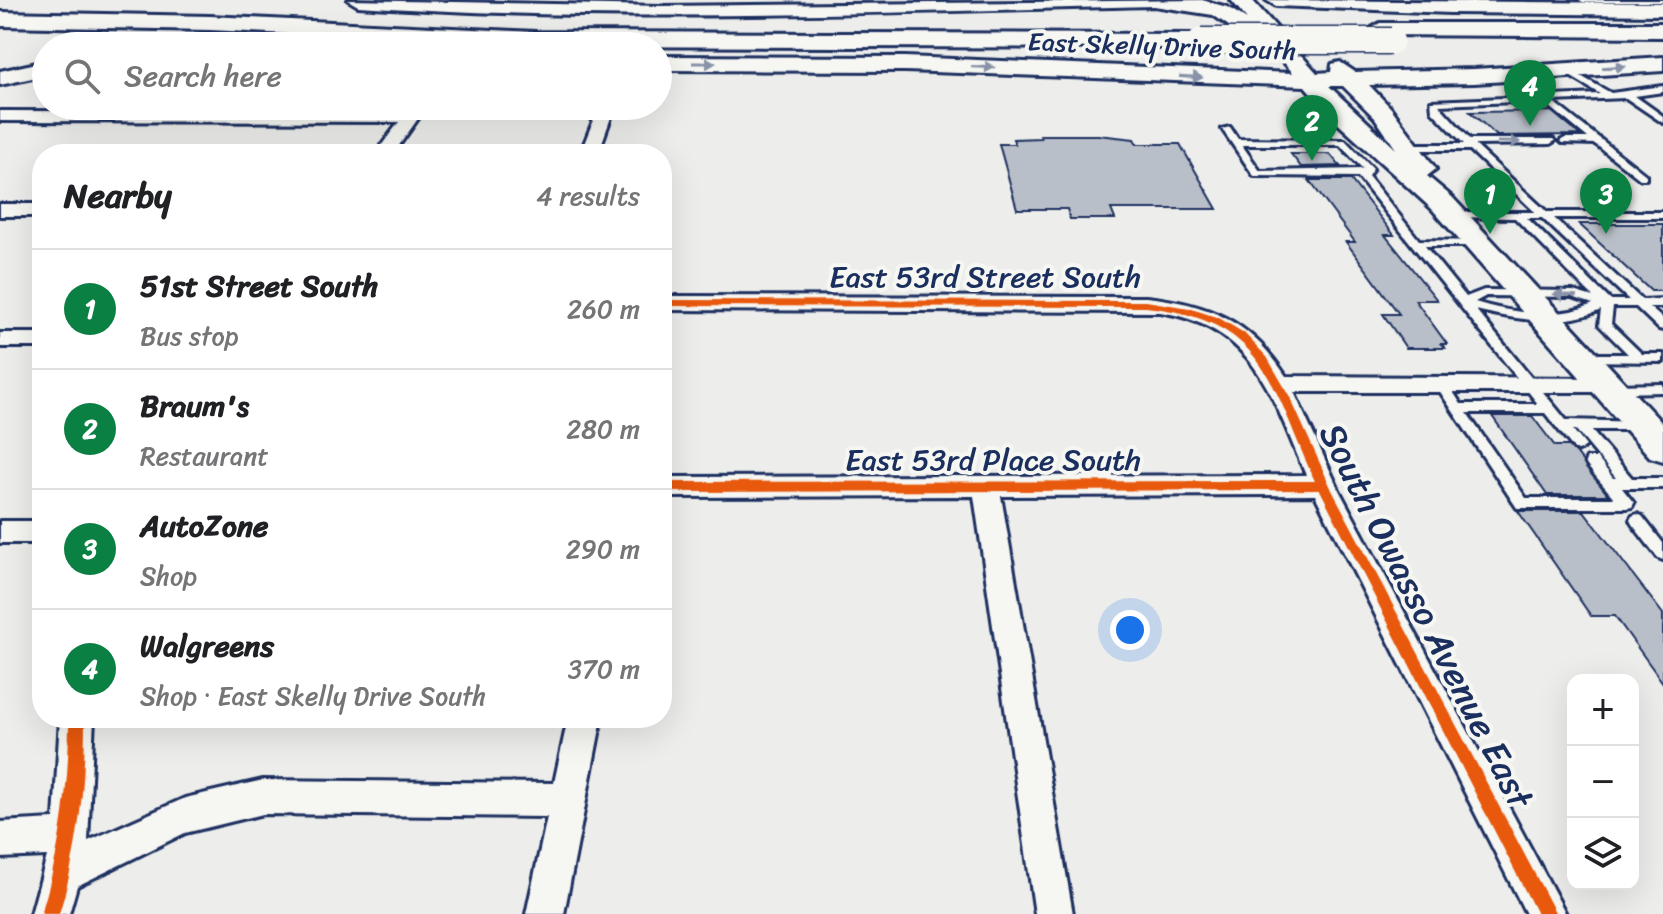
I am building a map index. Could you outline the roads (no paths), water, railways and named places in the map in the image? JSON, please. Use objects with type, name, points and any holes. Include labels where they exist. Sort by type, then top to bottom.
[{"type":"highway","points":[[349,3],[407,4]]},
{"type":"highway","points":[[0,10],[312,5]]},
{"type":"highway","points":[[83,10],[606,30],[1049,36]]},
{"type":"highway","points":[[613,11],[862,19],[1049,36]]},
{"type":"highway","points":[[1385,35],[1662,11]]},
{"type":"highway","points":[[0,20],[162,22],[382,32]]},
{"type":"highway","points":[[0,20],[125,32]]},
{"type":"highway","points":[[672,38],[1385,35],[1663,41]]},
{"type":"highway","points":[[751,63],[1049,36]]},
{"type":"main road","points":[[1150,0],[1214,8],[1242,22],[1268,57],[1263,66],[1235,79]]},
{"type":"main road","name":"East Skelly Drive South","points":[[407,4],[613,11],[1170,0]]},
{"type":"main road","points":[[1241,0],[1342,115],[1401,155]]},
{"type":"main road","name":"East Skelly Drive South","points":[[1276,0],[1662,11]]},
{"type":"main road","points":[[1276,0],[1350,79],[1401,155],[1598,377],[1654,435]]},
{"type":"main road","points":[[1343,3],[1321,11],[1315,18],[1354,59],[1383,70],[1474,76]]},
{"type":"main road","name":"East Skelly Drive South","points":[[672,63],[905,64],[1310,80],[1474,76],[1663,64]]},
{"type":"main road","points":[[0,78],[32,71]]},
{"type":"street","points":[[0,116],[32,116]]},
{"type":"street","points":[[391,144],[409,120]]},
{"type":"street","points":[[593,144],[602,120]]},
{"type":"street","points":[[0,210],[32,210]]},
{"type":"street","name":"East 53rd Street South","points":[[672,303],[1165,305],[1209,318],[1238,334],[1262,360],[1276,384]]},
{"type":"street","points":[[0,340],[32,340]]},
{"type":"street","points":[[1276,384],[1529,384],[1598,377]]},
{"type":"street","name":"South Owasso Avenue East","points":[[1276,384],[1324,485],[1547,914]]},
{"type":"street","name":"East 53rd Place South","points":[[672,487],[1324,485]]},
{"type":"street","points":[[986,486],[1054,914]]},
{"type":"street","points":[[0,532],[32,532]]},
{"type":"street","points":[[50,914],[72,836],[78,784],[77,728]]},
{"type":"street","points":[[545,914],[583,728]]},
{"type":"street","points":[[64,873],[183,815],[224,802],[263,797],[569,800]]},
{"type":"street","points":[[0,840],[72,836]]},
{"type":"lane","points":[[1583,0],[1623,0],[1662,11]]},
{"type":"lane","points":[[1566,70],[1607,95]]},
{"type":"lane","points":[[1663,89],[1547,101],[1434,103],[1435,109],[1470,144],[1663,326]]},
{"type":"lane","points":[[1628,95],[1663,120]]},
{"type":"lane","points":[[1547,101],[1643,177]]},
{"type":"lane","points":[[1227,129],[1257,174],[1361,168],[1401,155],[1470,144],[1550,141]]},
{"type":"lane","points":[[1565,141],[1598,141]]},
{"type":"lane","points":[[1236,142],[1342,142],[1416,243],[1579,446]]},
{"type":"lane","points":[[1448,209],[1518,215],[1663,215]]},
{"type":"lane","points":[[1518,215],[1606,304],[1605,325],[1639,358]]},
{"type":"lane","points":[[1416,243],[1478,243]]},
{"type":"lane","points":[[1464,303],[1484,293],[1587,314],[1606,304]]},
{"type":"lane","points":[[1464,303],[1499,315],[1573,294],[1606,304],[1663,303]]},
{"type":"lane","points":[[1598,377],[1639,358],[1663,358]]},
{"type":"lane","points":[[1598,377],[1663,388]]},
{"type":"lane","points":[[1441,384],[1522,504],[1627,503],[1592,462]]},
{"type":"lane","points":[[1457,408],[1549,409]]},
{"type":"lane","points":[[1562,425],[1654,435]]},
{"type":"lane","points":[[1580,425],[1628,483]]},
{"type":"lane","points":[[1609,483],[1663,483]]},
{"type":"lane","points":[[1637,520],[1663,554]]},
{"type":"place","name":"Walgreens","points":[[1530,126]]},
{"type":"place","name":"Braum's","points":[[1312,161]]},
{"type":"place","name":"51st Street South","points":[[1490,234]]},
{"type":"place","name":"AutoZone","points":[[1606,234]]}]
